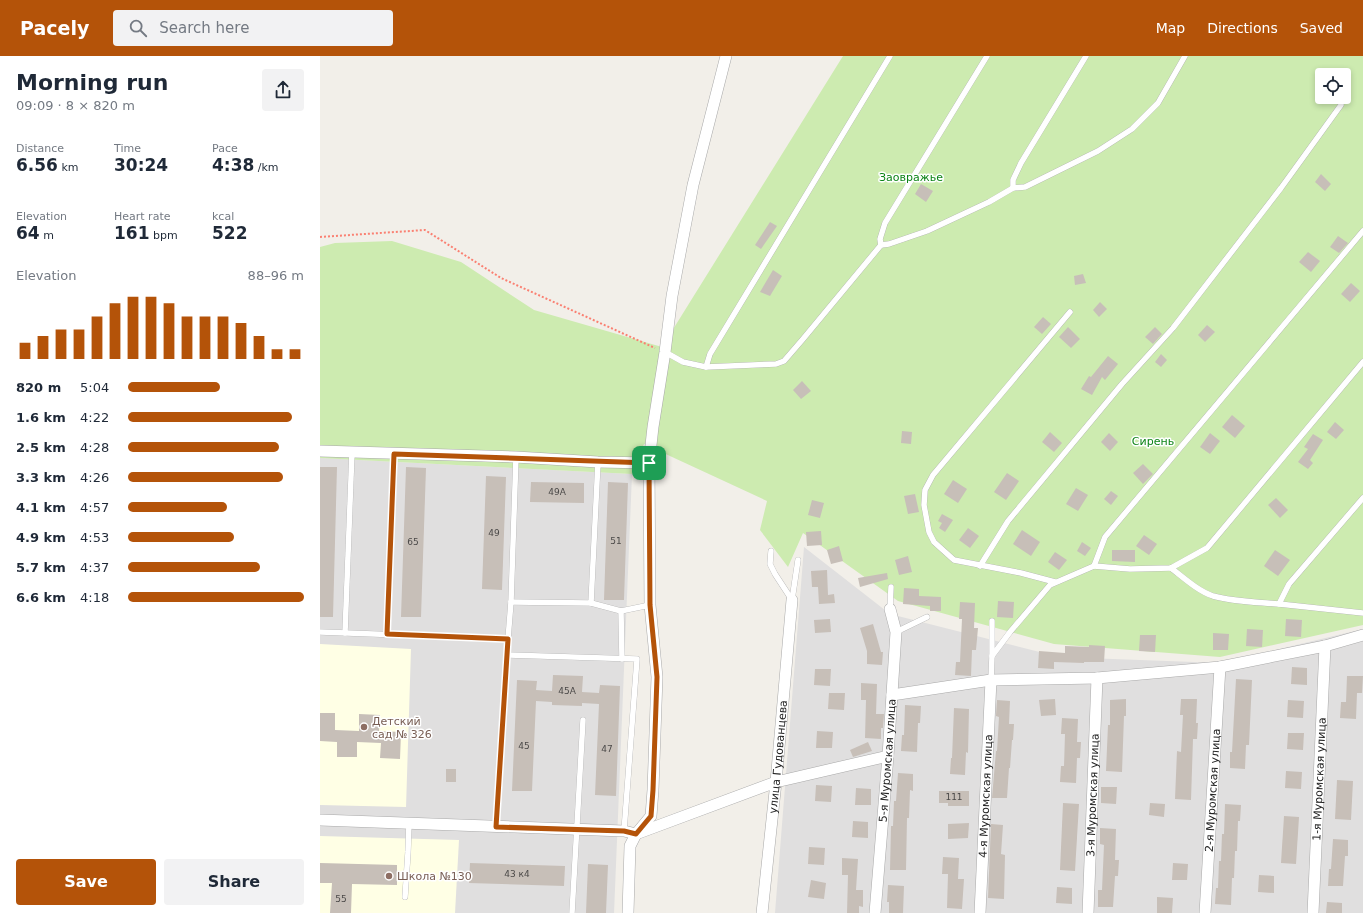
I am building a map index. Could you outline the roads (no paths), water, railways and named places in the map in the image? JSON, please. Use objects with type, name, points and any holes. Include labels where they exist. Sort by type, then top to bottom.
[{"type":"street","points":[[628,913],[630,846],[636,834],[651,816],[653,790],[657,677],[650,605],[649,463],[653,427],[672,296],[693,185],[726,56]]},
{"type":"street","points":[[320,451],[649,463]]},
{"type":"street","name":"улица Гудованцева","points":[[762,913],[776,782],[792,600]]},
{"type":"street","name":"5-я Муромская улица","points":[[875,913],[888,756],[896,632],[890,610]]},
{"type":"street","points":[[892,695],[991,680],[1097,678],[1220,667],[1325,646],[1363,635]]},
{"type":"street","name":"1-я Муромская улица","points":[[1313,913],[1325,646]]},
{"type":"street","name":"2-я Муромская улица","points":[[1205,913],[1220,667]]},
{"type":"street","name":"3-я Муромская улица","points":[[1088,913],[1097,678]]},
{"type":"street","name":"4-я Муромская улица","points":[[980,913],[991,680]]},
{"type":"street","points":[[320,820],[624,831],[636,834],[776,782],[888,756]]},
{"type":"lane","points":[[706,367],[710,354],[890,56]]},
{"type":"lane","points":[[881,245],[880,240],[885,224],[987,56]]},
{"type":"lane","points":[[1013,188],[1013,180],[1021,163],[1086,56]]},
{"type":"lane","points":[[665,352],[683,362],[706,367],[776,364],[784,361],[804,339],[881,245],[889,244],[927,231],[990,202],[1013,188],[1025,187],[1098,150],[1132,129],[1158,103],[1186,56]]},
{"type":"lane","points":[[980,566],[1008,521],[1122,384],[1173,328],[1281,188],[1341,105]]},
{"type":"lane","points":[[1094,566],[1105,537],[1363,231]]},
{"type":"lane","points":[[1055,582],[1021,573],[954,560],[934,542],[929,532],[924,505],[925,490],[933,475],[1070,312]]},
{"type":"lane","points":[[992,656],[1010,632],[1050,585],[1055,582],[1094,566],[1130,569],[1171,568],[1207,548],[1363,362]]},
{"type":"lane","points":[[345,633],[352,452]]},
{"type":"lane","points":[[387,634],[394,454]]},
{"type":"lane","points":[[496,827],[511,602],[516,457]]},
{"type":"lane","points":[[590,603],[598,462]]},
{"type":"lane","points":[[1279,604],[1289,584],[1363,498]]},
{"type":"lane","points":[[772,551],[770,564],[792,600]]},
{"type":"lane","points":[[792,600],[798,560]]},
{"type":"lane","points":[[1171,568],[1189,582],[1213,596],[1243,601],[1363,613]]},
{"type":"lane","points":[[890,610],[891,587]]},
{"type":"lane","points":[[511,602],[590,603],[621,611],[650,605]]},
{"type":"lane","points":[[621,611],[622,659]]},
{"type":"lane","points":[[896,632],[927,617]]},
{"type":"lane","points":[[991,680],[992,621]]},
{"type":"lane","points":[[320,632],[508,639]]},
{"type":"lane","points":[[508,655],[637,659],[624,831]]},
{"type":"lane","points":[[572,913],[582,720]]},
{"type":"lane","points":[[405,897],[409,823]]},
{"type":"place","name":"Детский сад № 326","points":[[364,727]]},
{"type":"place","name":"Школа №130","points":[[389,876]]},
{"type":"park label","name":"Заовражье","points":[[911,177]]},
{"type":"park label","name":"Сирень","points":[[1153,441]]}]
